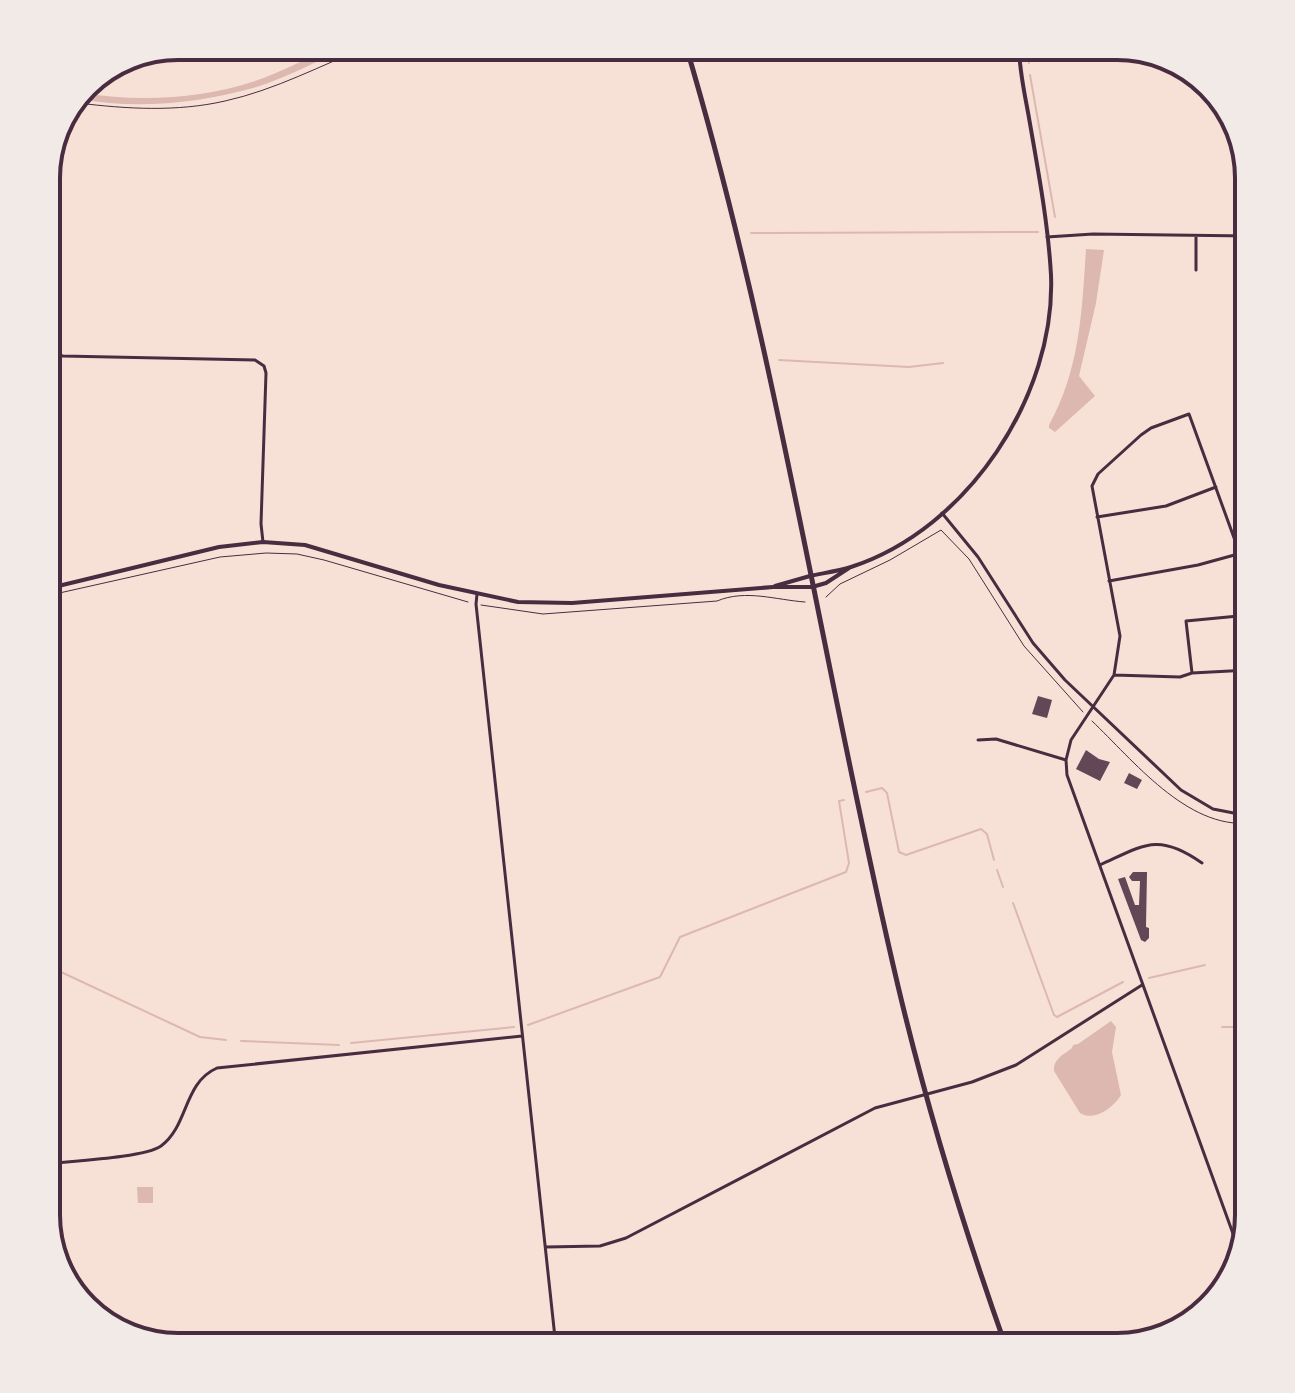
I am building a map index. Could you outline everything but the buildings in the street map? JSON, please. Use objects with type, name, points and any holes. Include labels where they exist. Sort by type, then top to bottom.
[{"type":"main road","points":[[690,60],[742,251],[899,988],[972,1253],[1001,1333]]},
{"type":"main road","points":[[60,586],[219,547],[263,542],[295,543],[477,594],[518,602],[572,603],[773,587],[812,587],[826,583],[907,539],[942,513],[997,450],[1021,412],[1044,343],[1050,303],[1047,237],[1021,60]]},
{"type":"main road","points":[[773,587],[851,567]]},
{"type":"street","points":[[1047,237],[1093,234],[1235,236]]},
{"type":"street","points":[[1196,236],[1196,270]]},
{"type":"street","points":[[60,355],[255,360],[264,366],[263,542]]},
{"type":"street","points":[[1233,1235],[1073,792],[1066,760],[1071,740],[1114,675],[1120,636],[1092,486],[1098,474],[1151,428],[1189,414],[1235,542]]},
{"type":"street","points":[[1097,517],[1166,506],[1216,487]]},
{"type":"street","points":[[942,513],[978,557],[1033,643],[1065,680],[1181,790],[1213,809],[1235,813]]},
{"type":"street","points":[[1109,581],[1198,565],[1235,554]]},
{"type":"street","points":[[477,594],[555,1333]]},
{"type":"street","points":[[1192,673],[1186,621],[1235,616]]},
{"type":"street","points":[[1114,675],[1180,677],[1192,673],[1235,671]]},
{"type":"street","points":[[978,740],[996,739],[1066,760]]},
{"type":"street","points":[[1100,865],[1142,846],[1158,844],[1174,846],[1202,863]]},
{"type":"street","points":[[546,1247],[600,1246],[626,1238],[875,1108],[972,1082],[1016,1065],[1142,985]]},
{"type":"street","points":[[60,1162],[141,1153],[158,1148],[171,1137],[196,1083],[217,1068],[522,1036]]},
{"type":"path","points":[[86,104],[126,109],[223,102],[283,83],[336,60]]},
{"type":"path","points":[[826,597],[840,584],[890,560],[941,530],[969,559],[1024,646],[1069,699],[1173,798],[1211,818],[1235,824]]},
{"type":"path","points":[[60,593],[220,557],[266,553],[297,554],[476,604],[543,614],[676,605],[758,595],[805,602]]},
{"type":"shaded area","points":[[305,60],[320,60],[253,88],[189,101],[123,104],[89,100],[95,95],[147,98],[212,92]]},
{"type":"shaded area","points":[[1086,249],[1104,250],[1096,303],[1079,376],[1095,396],[1055,432],[1049,425],[1067,383],[1078,339]]},
{"type":"shaded area","points":[[1111,1021],[1116,1027],[1112,1052],[1121,1095],[1103,1112],[1085,1115],[1080,1113],[1054,1067],[1073,1045]]},
{"type":"shaded area","points":[[137,1187],[153,1187],[153,1203],[138,1203]]},
{"type":"waterway","points":[[1030,75],[1055,217]]},
{"type":"waterway","points":[[751,233],[1038,232]]},
{"type":"waterway","points":[[779,360],[909,367],[943,363]]},
{"type":"waterway","points":[[866,792],[882,788],[887,793],[899,852],[906,855],[981,829],[987,834],[994,860]]},
{"type":"waterway","points":[[528,1025],[660,977],[680,937],[846,872],[849,863],[839,801],[844,800]]},
{"type":"waterway","points":[[997,870],[1003,887]]},
{"type":"waterway","points":[[1013,903],[1054,1015],[1057,1017],[1123,982]]},
{"type":"waterway","points":[[1149,978],[1205,965]]},
{"type":"waterway","points":[[60,972],[200,1037],[226,1040]]},
{"type":"waterway","points":[[351,1043],[514,1027]]},
{"type":"waterway","points":[[1222,1027],[1235,1027]]},
{"type":"waterway","points":[[241,1041],[339,1045]]}]
